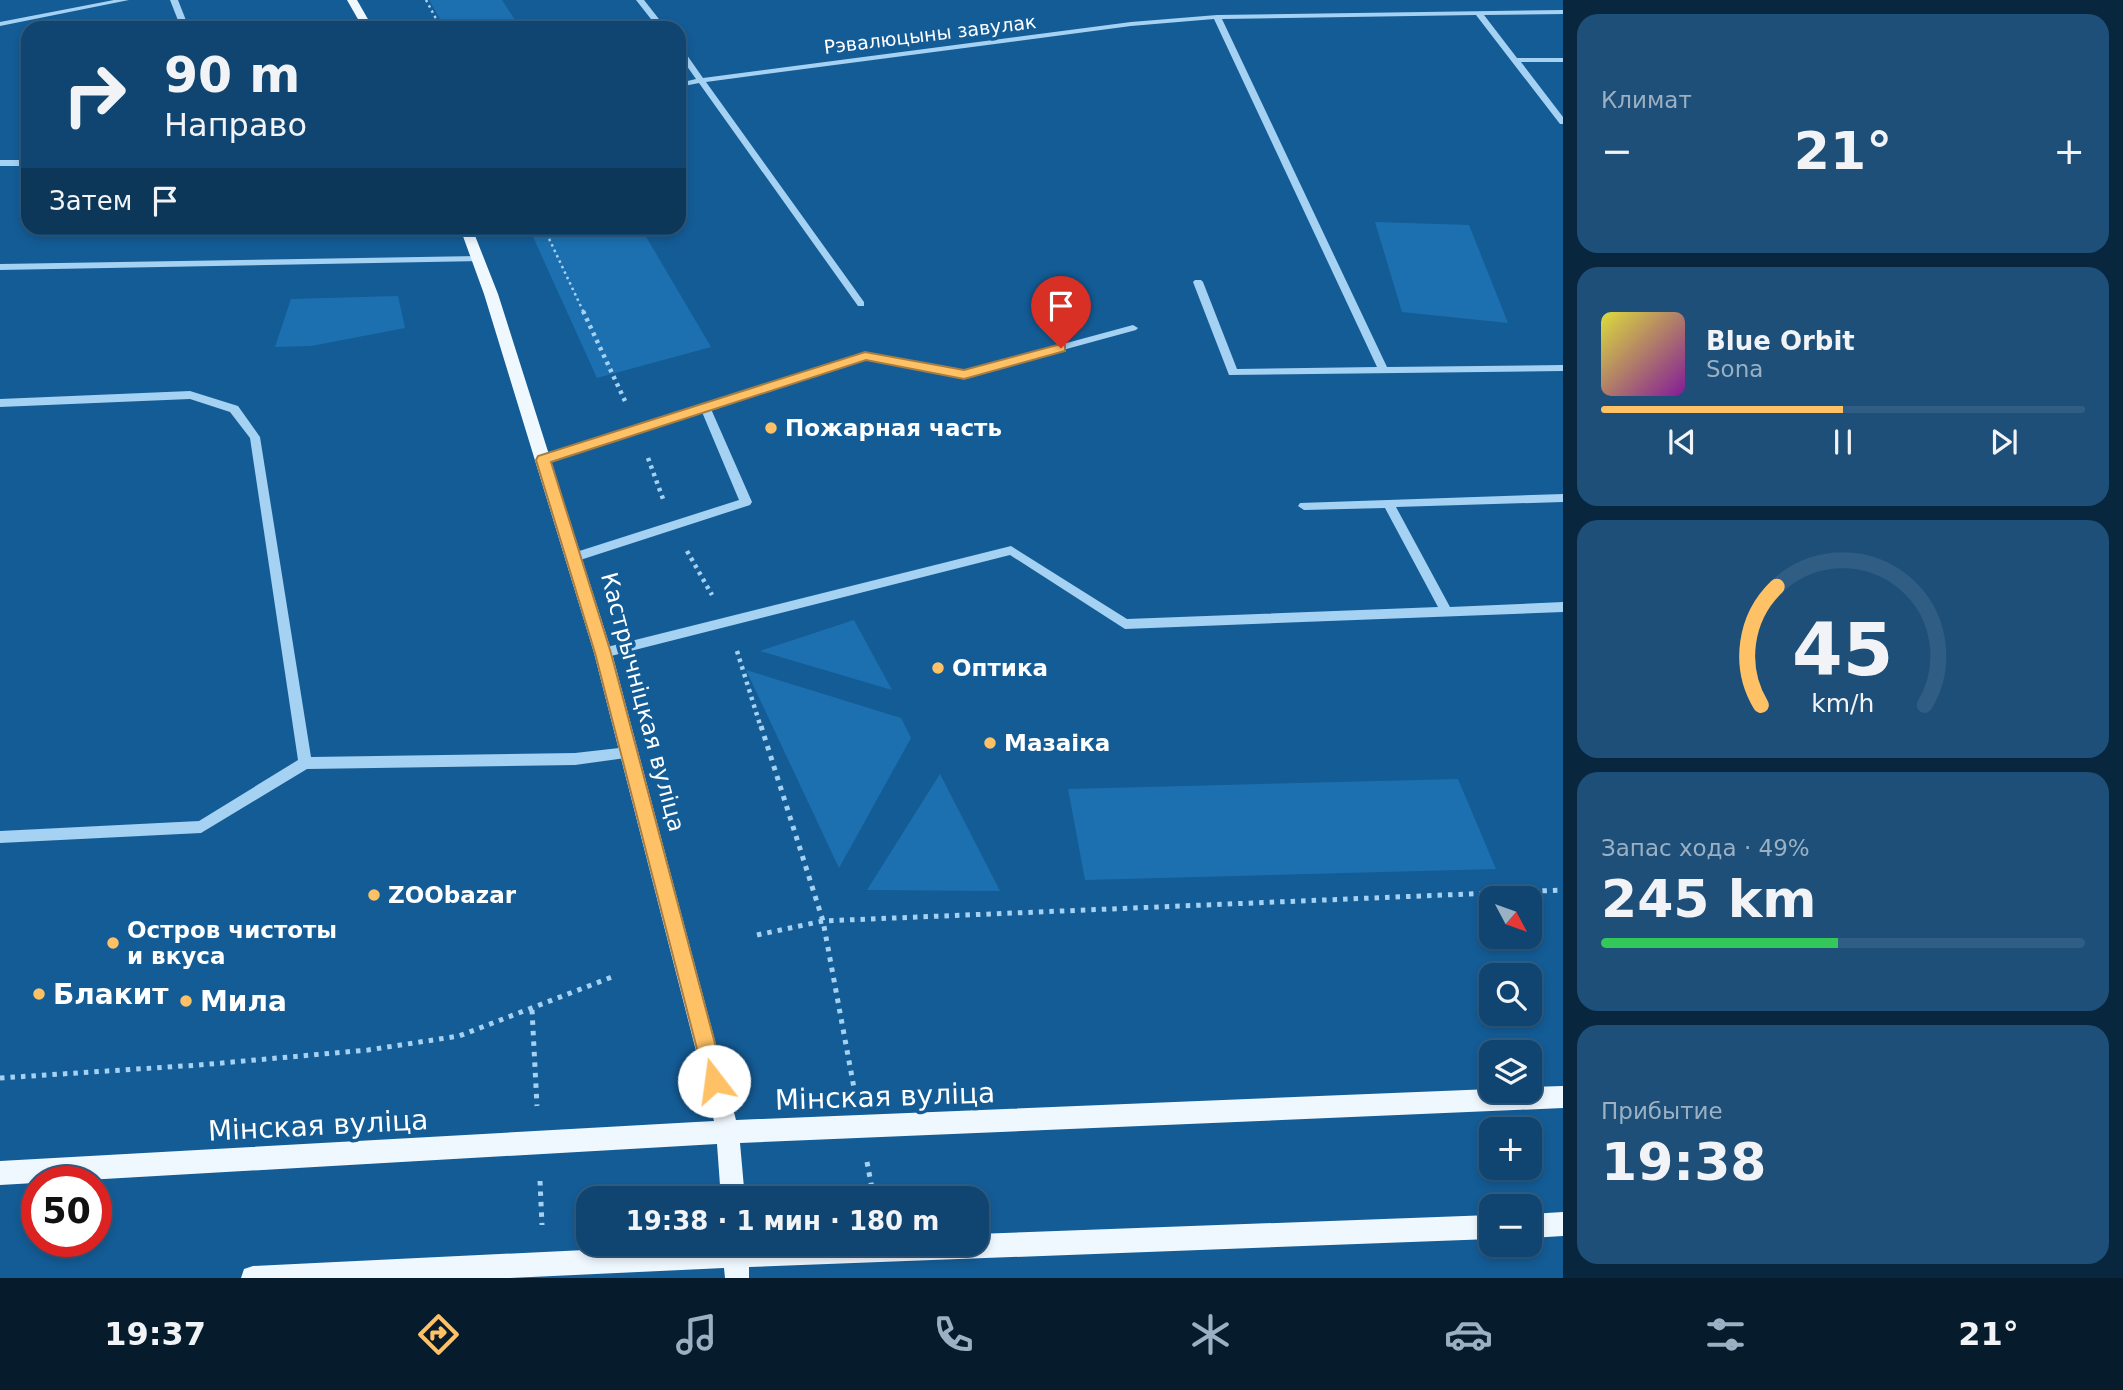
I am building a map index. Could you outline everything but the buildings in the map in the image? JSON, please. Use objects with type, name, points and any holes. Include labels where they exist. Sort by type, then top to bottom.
[{"type":"main road","points":[[352,0],[364,21]]},
{"type":"main road","name":"Кастрычніцкая вуліца","points":[[469,235],[575,557],[603,653],[728,1132],[732,1186]]},
{"type":"main road","name":"Мінская вуліца","points":[[0,1173],[728,1132],[1563,1097]]},
{"type":"main road","points":[[1542,1225],[1563,1224]]},
{"type":"main road","points":[[253,1278],[1479,1228]]},
{"type":"street","points":[[0,24],[125,0]]},
{"type":"street","points":[[174,0],[182,21]]},
{"type":"street","points":[[640,0],[656,21]]},
{"type":"street","name":"Рэвалюцыны завулак","points":[[686,83],[1131,24],[1217,17],[1563,12]]},
{"type":"street","points":[[1478,13],[1563,122]]},
{"type":"street","points":[[686,59],[862,304]]},
{"type":"street","points":[[1514,60],[1563,60]]},
{"type":"street","points":[[0,163],[21,163]]},
{"type":"street","points":[[0,267],[479,259]]},
{"type":"street","points":[[1198,282],[1233,373],[1563,368]]},
{"type":"street","points":[[543,460],[865,356],[964,374],[1133,328]]},
{"type":"street","points":[[0,403],[190,395],[234,410],[255,438],[305,763]]},
{"type":"street","points":[[575,557],[746,502],[705,407]]},
{"type":"street","points":[[1304,506],[1563,498]]},
{"type":"street","points":[[1388,503],[1446,611]]},
{"type":"street","points":[[603,653],[1011,550],[1125,624],[1563,607]]},
{"type":"street","points":[[0,837],[201,827],[305,763],[575,759],[628,753]]},
{"type":"lane","points":[[1217,17],[1384,371]]},
{"type":"path","points":[[426,0],[437,21]]},
{"type":"path","points":[[547,235],[638,429],[673,526],[728,622],[823,921],[872,1186]]},
{"type":"path","points":[[757,935],[823,921],[1563,890]]},
{"type":"path","points":[[0,1078],[329,1053],[459,1036],[612,977]]},
{"type":"shaded area","points":[[429,0],[502,0],[516,21],[441,21]]},
{"type":"shaded area","points":[[1375,222],[1469,225],[1508,323],[1402,312]]},
{"type":"shaded area","points":[[532,235],[645,235],[711,347],[597,378]]},
{"type":"shaded area","points":[[398,296],[405,328],[311,346],[275,347],[291,299]]},
{"type":"shaded area","points":[[854,620],[892,690],[760,651]]},
{"type":"shaded area","points":[[746,670],[901,718],[911,738],[839,868]]},
{"type":"shaded area","points":[[940,774],[1000,891],[867,890]]},
{"type":"shaded area","points":[[1458,779],[1496,869],[1085,880],[1068,789]]},
{"type":"place","name":"Пожарная часть","points":[[771,428]]},
{"type":"place","name":"Оптика","points":[[938,668]]},
{"type":"place","name":"Мазаіка","points":[[990,743]]},
{"type":"place","name":"ZOObazar","points":[[374,895]]},
{"type":"place","name":"Остров чистоты и вкуса","points":[[113,943]]},
{"type":"place","name":"Блакит","points":[[39,994]]},
{"type":"place","name":"Мила","points":[[186,1001]]},
{"type":"route","points":[[714,1081],[603,653],[543,460],[865,356],[964,374],[1061,348]]}]
